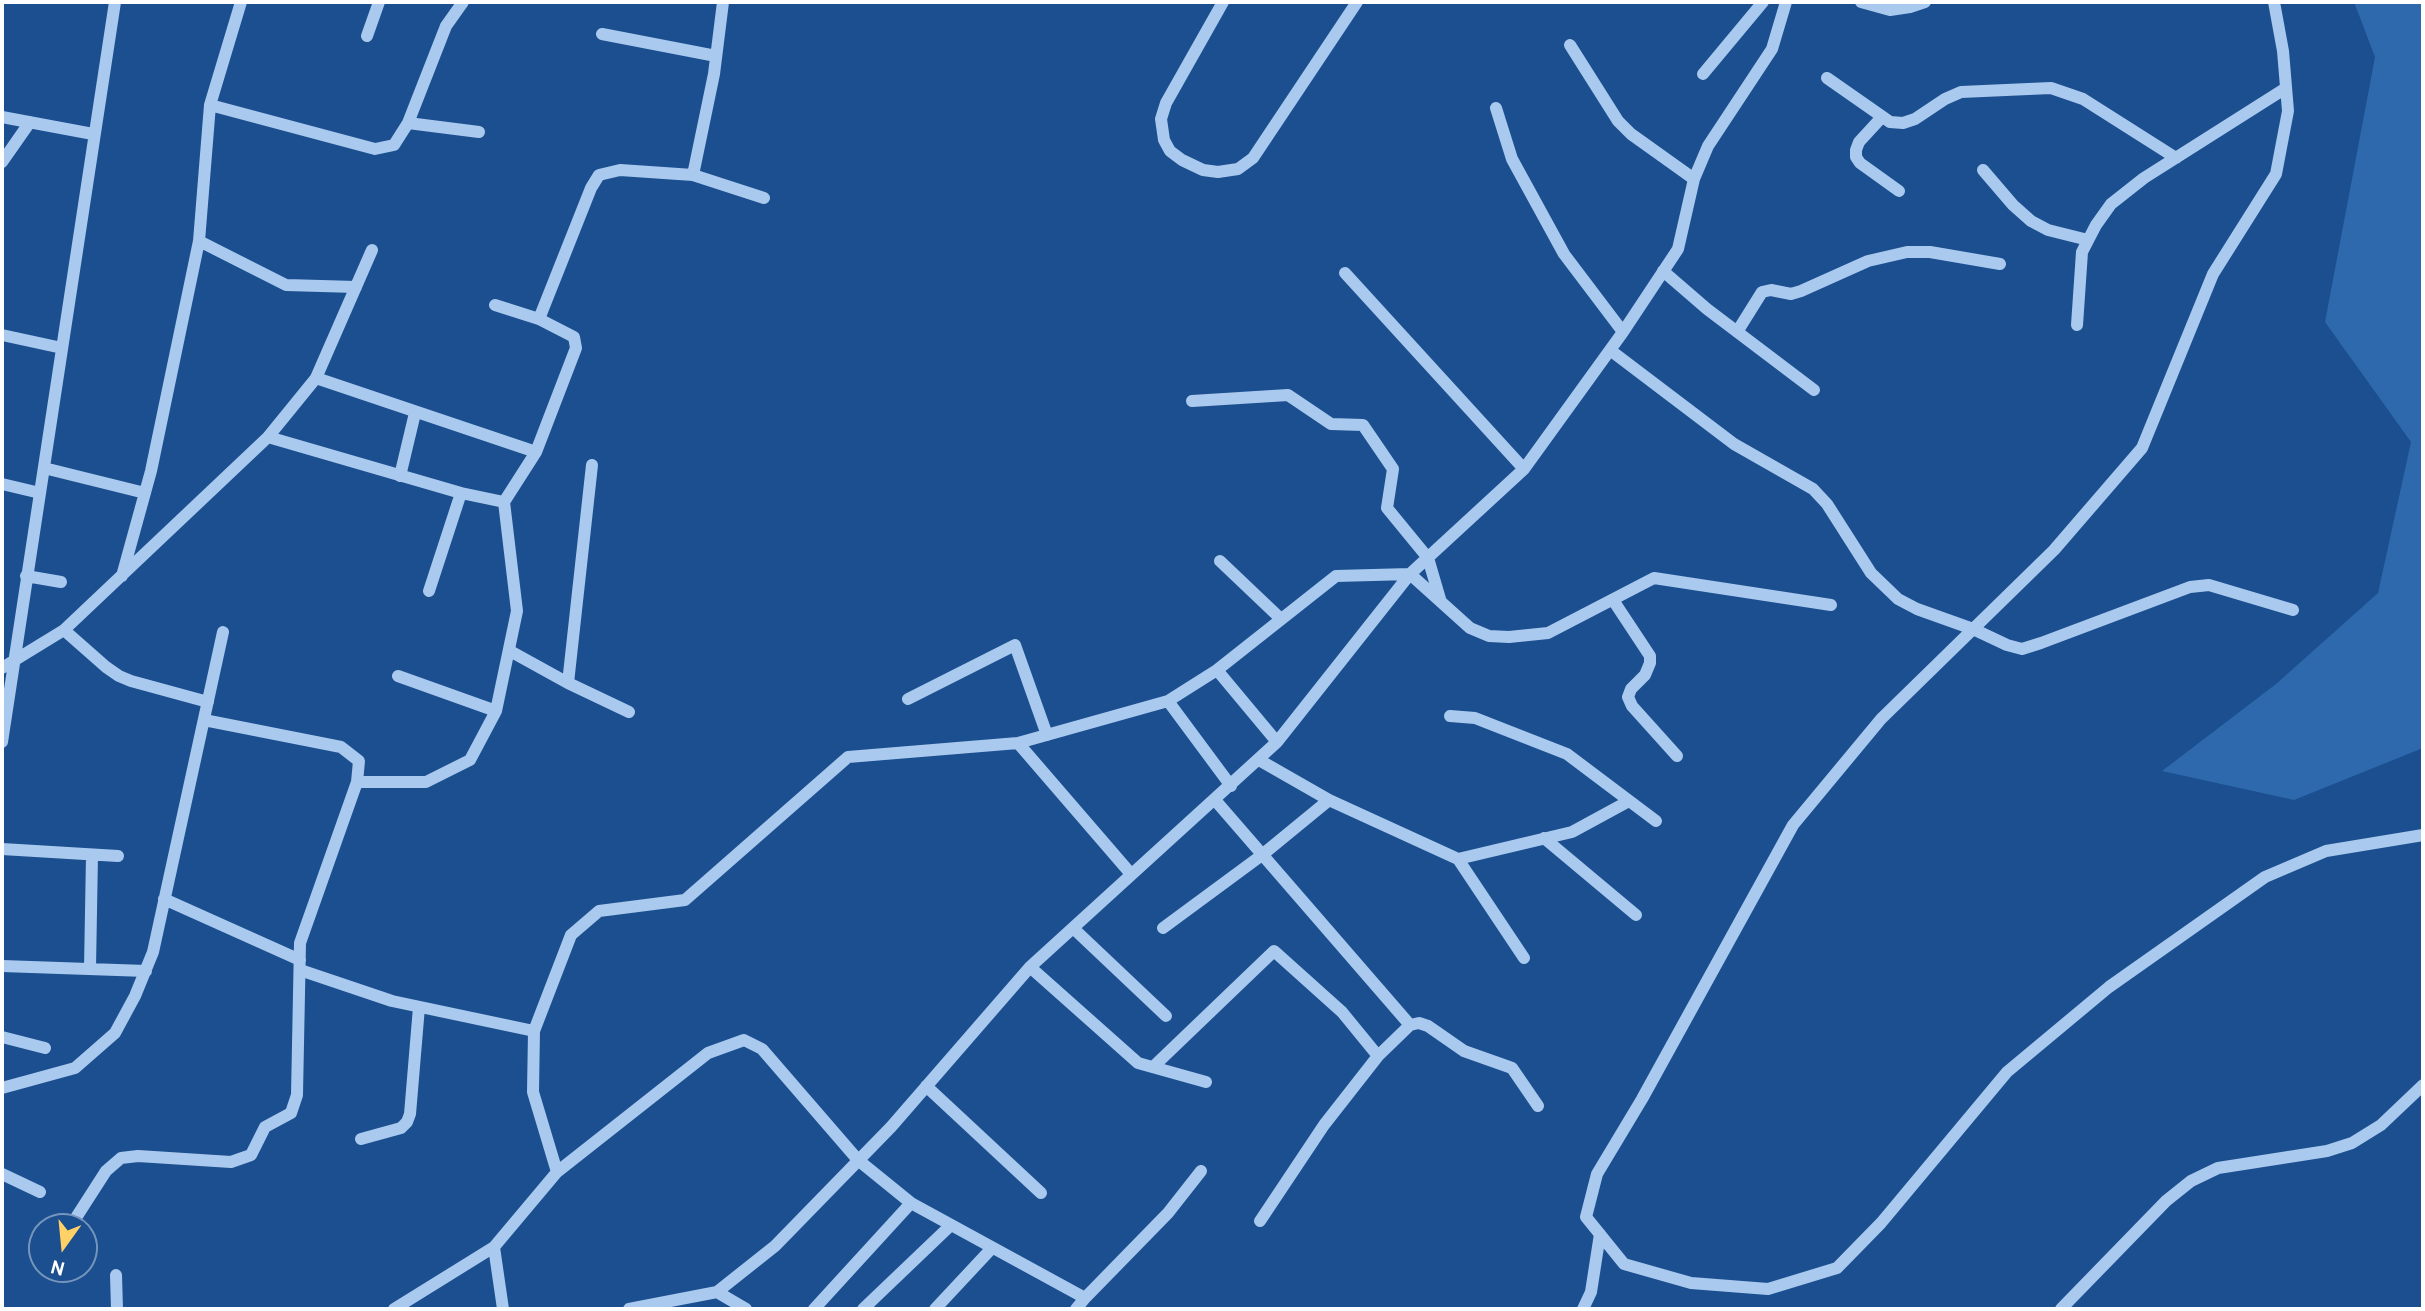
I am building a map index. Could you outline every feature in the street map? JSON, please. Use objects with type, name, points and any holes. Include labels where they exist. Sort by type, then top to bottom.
[{"type":"street","points":[[2,742],[115,2]]},
{"type":"street","points":[[367,36],[379,2]]},
{"type":"street","points":[[210,105],[375,149],[394,145],[408,124],[446,26],[463,2]]},
{"type":"street","points":[[693,175],[716,56],[723,2]]},
{"type":"street","points":[[1223,2],[1166,103],[1161,120],[1164,140],[1170,151],[1203,170],[1238,169],[1253,158],[1357,2]]},
{"type":"street","points":[[1703,74],[1763,2]]},
{"type":"street","points":[[629,1309],[718,1292],[775,1246],[859,1160],[1030,967],[1277,743],[1410,574],[1524,469],[1623,332],[1678,249],[1693,179],[1708,146],[1773,49],[1786,2]]},
{"type":"street","points":[[1861,2],[1890,9],[1925,2]]},
{"type":"street","points":[[2274,2],[2283,51],[2288,111],[2276,174],[2213,274],[2142,448],[2054,550],[1881,719],[1793,825],[1642,1099],[1597,1174],[1586,1217],[1624,1264],[1691,1283],[1768,1289],[1836,1268],[1881,1223],[2007,1072],[2109,987],[2265,877],[2326,851],[2423,835]]},
{"type":"street","points":[[122,576],[145,493],[200,241],[210,105],[236,3]]},
{"type":"street","points":[[602,34],[716,56]]},
{"type":"street","points":[[1570,45],[1618,121],[1631,134],[1693,179]]},
{"type":"street","points":[[1827,78],[1890,122],[1903,124],[1961,92],[2051,88],[2083,99],[2176,158]]},
{"type":"street","points":[[2077,325],[2082,252],[2111,204],[2144,178],[2286,88]]},
{"type":"street","points":[[1496,108],[1512,159],[1564,254],[1623,332]]},
{"type":"street","points":[[2,117],[93,134]]},
{"type":"street","points":[[1882,117],[1859,142],[1856,157],[1860,163],[1899,191]]},
{"type":"street","points":[[2,162],[30,122]]},
{"type":"street","points":[[408,124],[479,132]]},
{"type":"street","points":[[539,319],[591,188],[599,175],[620,170],[693,175],[764,198]]},
{"type":"street","points":[[1983,170],[2012,205],[2031,221],[2048,230],[2088,240]]},
{"type":"street","points":[[200,241],[286,285],[356,287]]},
{"type":"street","points":[[2,668],[64,630],[268,437],[316,378],[372,250]]},
{"type":"street","points":[[1737,332],[1762,292],[1771,290],[1791,294],[1868,261],[1907,252],[1930,252],[2000,264]]},
{"type":"street","points":[[1663,271],[1737,332],[1814,390]]},
{"type":"street","points":[[1345,272],[1524,469]]},
{"type":"street","points":[[357,782],[426,782],[470,760],[496,712],[517,611],[504,502],[536,452],[576,348],[574,337],[539,319],[495,305]]},
{"type":"street","points":[[2,334],[62,348]]},
{"type":"street","points":[[1610,350],[1734,444],[1813,489],[1827,504],[1871,573],[1898,599],[2007,645],[2022,649],[2190,587],[2209,585],[2293,610]]},
{"type":"street","points":[[316,378],[536,452]]},
{"type":"street","points":[[1192,401],[1288,395],[1331,424],[1363,425],[1393,469],[1387,508],[1428,558],[1441,602]]},
{"type":"street","points":[[400,475],[415,413]]},
{"type":"street","points":[[268,437],[461,494],[504,502]]},
{"type":"street","points":[[568,683],[592,465]]},
{"type":"street","points":[[44,468],[145,493]]},
{"type":"street","points":[[2,484],[40,493]]},
{"type":"street","points":[[429,592],[461,494]]},
{"type":"street","points":[[1220,561],[1281,619]]},
{"type":"street","points":[[557,1172],[533,1092],[534,1031],[571,935],[599,911],[685,900],[848,757],[1018,744],[1168,701],[1217,670],[1336,576],[1410,574],[1470,628],[1489,636],[1548,633],[1654,578],[1832,605]]},
{"type":"street","points":[[26,576],[61,582]]},
{"type":"street","points":[[1614,600],[1650,656],[1645,676],[1628,697],[1632,706],[1677,756]]},
{"type":"street","points":[[64,630],[119,676],[208,702]]},
{"type":"street","points":[[2,1088],[75,1068],[115,1033],[146,971],[153,951],[223,632]]},
{"type":"street","points":[[908,699],[1015,645],[1047,735]]},
{"type":"street","points":[[510,651],[629,712]]},
{"type":"street","points":[[1217,670],[1277,743]]},
{"type":"street","points":[[398,676],[496,712]]},
{"type":"street","points":[[1168,701],[1231,786]]},
{"type":"street","points":[[1450,716],[1475,718],[1567,754],[1656,821]]},
{"type":"street","points":[[79,1213],[106,1171],[121,1158],[138,1156],[231,1162],[251,1155],[265,1127],[291,1113],[297,1095],[300,943],[357,782],[359,761],[341,747],[204,720]]},
{"type":"street","points":[[1018,744],[1131,874]]},
{"type":"street","points":[[1259,760],[1329,800],[1458,859],[1524,958]]},
{"type":"street","points":[[1215,800],[1410,1025]]},
{"type":"street","points":[[1163,928],[1262,855],[1329,800]]},
{"type":"street","points":[[1458,859],[1572,832],[1629,801]]},
{"type":"street","points":[[1544,838],[1636,915]]},
{"type":"street","points":[[2,849],[118,856]]},
{"type":"street","points":[[90,968],[92,855]]},
{"type":"street","points":[[164,899],[356,990],[419,1007],[534,1031]]},
{"type":"street","points":[[1073,928],[1166,1016]]},
{"type":"street","points":[[1153,1068],[1274,951],[1342,1012],[1378,1056]]},
{"type":"street","points":[[2,965],[146,971]]},
{"type":"street","points":[[1030,967],[1138,1063],[1206,1082]]},
{"type":"street","points":[[361,1139],[401,1128],[407,1122],[410,1114],[419,1007]]},
{"type":"street","points":[[1260,1220],[1324,1125],[1378,1056],[1410,1025],[1419,1023],[1428,1026],[1464,1051],[1512,1068],[1538,1106]]},
{"type":"street","points":[[2,1037],[45,1048]]},
{"type":"street","points":[[394,1309],[494,1247],[557,1172],[708,1053],[744,1041],[762,1049],[859,1160],[911,1203],[1085,1298]]},
{"type":"street","points":[[2061,1309],[2166,1200],[2191,1181],[2218,1168],[2327,1151],[2352,1143],[2381,1125],[2423,1085]]},
{"type":"street","points":[[926,1086],[1041,1193]]},
{"type":"street","points":[[1076,1309],[1168,1213],[1201,1171]]},
{"type":"street","points":[[2,1174],[40,1192]]},
{"type":"street","points":[[814,1309],[911,1203]]},
{"type":"street","points":[[863,1309],[951,1225]]},
{"type":"street","points":[[1583,1309],[1591,1292],[1600,1234]]},
{"type":"street","points":[[494,1247],[503,1309]]},
{"type":"street","points":[[935,1309],[992,1248]]},
{"type":"street","points":[[116,1275],[117,1309]]},
{"type":"street","points":[[718,1292],[746,1309]]},
{"type":"street","points":[[672,1301],[684,1309]]},
{"type":"shaded area","points":[[2354,2],[2423,2],[2423,748],[2294,800],[2162,771],[2276,684],[2378,593],[2411,442],[2325,322],[2375,57]]}]
